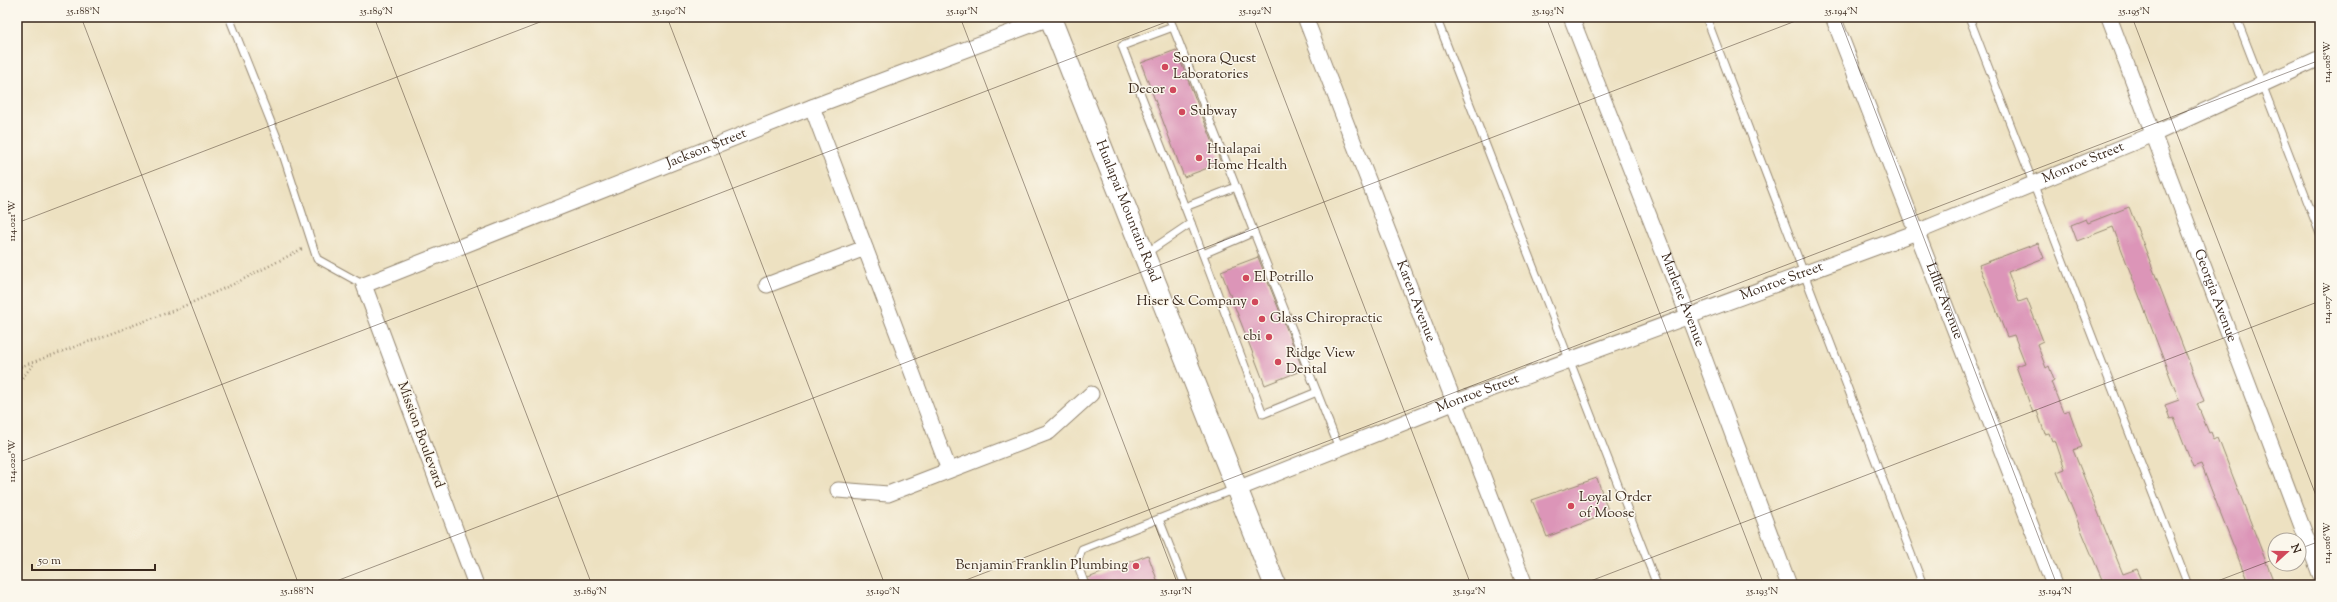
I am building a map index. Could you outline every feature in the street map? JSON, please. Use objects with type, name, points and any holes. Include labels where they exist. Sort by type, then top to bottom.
[{"type":"main road","name":"Hualapai Mountain Road","points":[[1051,17],[1275,585]]},
{"type":"street","name":"Jackson Street","points":[[364,285],[812,107],[1051,17]]},
{"type":"street","name":"Karen Avenue","points":[[1305,17],[1453,404],[1525,585]]},
{"type":"street","name":"Marlene Avenue","points":[[1571,17],[1688,315],[1789,585]]},
{"type":"street","name":"Lillie Avenue","points":[[1833,17],[2054,585]]},
{"type":"street","name":"Georgia Avenue","points":[[2109,17],[2320,574]]},
{"type":"street","name":"Monroe Street","points":[[1237,489],[1453,404],[1688,315],[1917,232],[2032,183],[2154,134],[2262,86],[2320,58]]},
{"type":"street","points":[[812,107],[949,470]]},
{"type":"street","points":[[767,285],[865,248]]},
{"type":"street","name":"Mission Boulevard","points":[[364,285],[476,585]]},
{"type":"street","points":[[838,490],[888,494],[1049,432],[1091,394]]},
{"type":"lane","points":[[229,17],[280,145],[316,258],[364,285]]},
{"type":"lane","points":[[1169,17],[1339,448]]},
{"type":"lane","points":[[1436,17],[1657,585]]},
{"type":"lane","points":[[1706,17],[1923,585]]},
{"type":"lane","points":[[1969,17],[2188,585]]},
{"type":"lane","points":[[2236,17],[2320,234]]},
{"type":"lane","points":[[1173,27],[1122,46],[1185,207],[1263,414],[1317,392]]},
{"type":"lane","points":[[1185,207],[1236,187]]},
{"type":"lane","points":[[1144,254],[1191,223]]},
{"type":"lane","points":[[1203,254],[1254,232]]},
{"type":"lane","points":[[1085,585],[1077,563],[1082,549],[1237,489]]},
{"type":"lane","points":[[1159,519],[1185,585]]},
{"type":"path","points":[[17,368],[175,310],[236,283],[312,244]]},
{"type":"path","points":[[17,384],[33,365]]},
{"type":"building","points":[[1176,50],[1221,163],[1184,177],[1141,63]]},
{"type":"building","points":[[2129,207],[2204,401],[2197,404],[2209,433],[2211,432],[2214,440],[2218,438],[2267,564],[2267,572],[2270,572],[2275,585],[2249,585],[2201,464],[2193,467],[2174,418],[2170,419],[2165,405],[2179,400],[2113,227],[2077,241],[2071,225],[2086,219],[2088,223]]},
{"type":"building","points":[[2038,243],[2044,258],[2008,272],[2019,302],[2027,299],[2043,341],[2037,344],[2046,368],[2049,366],[2054,380],[2051,382],[2063,412],[2069,410],[2082,447],[2073,450],[2123,574],[2137,569],[2144,585],[2098,585],[2103,582],[2057,472],[2065,469],[2055,440],[2052,441],[2049,433],[2045,434],[2037,411],[2033,413],[2016,366],[2025,363],[2014,335],[2007,337],[1979,265]]},
{"type":"building","points":[[1258,257],[1303,370],[1265,385],[1221,271]]},
{"type":"building","name":"Loyal Order of Moose","points":[[1597,478],[1609,513],[1547,537],[1532,500]]},
{"type":"building","name":"Benjamin Franklin Plumbing","points":[[1148,555],[1159,585],[1090,585],[1088,578]]},
{"type":"place","name":"Sonora Quest Laboratories","points":[[1165,67]]},
{"type":"place","name":"Decor","points":[[1173,90]]},
{"type":"place","name":"Subway","points":[[1182,112]]},
{"type":"place","name":"Hualapai Home Health","points":[[1199,158]]},
{"type":"place","name":"El Potrillo","points":[[1246,278]]},
{"type":"place","name":"Hiser & Company","points":[[1255,302]]},
{"type":"place","name":"Glass Chiropractic","points":[[1262,319]]},
{"type":"place","name":"cbi","points":[[1269,337]]},
{"type":"place","name":"Ridge View Dental","points":[[1278,362]]},
{"type":"place","name":"Loyal Order of Moose","points":[[1571,506]]},
{"type":"place","name":"Benjamin Franklin Plumbing","points":[[1136,566]]}]
